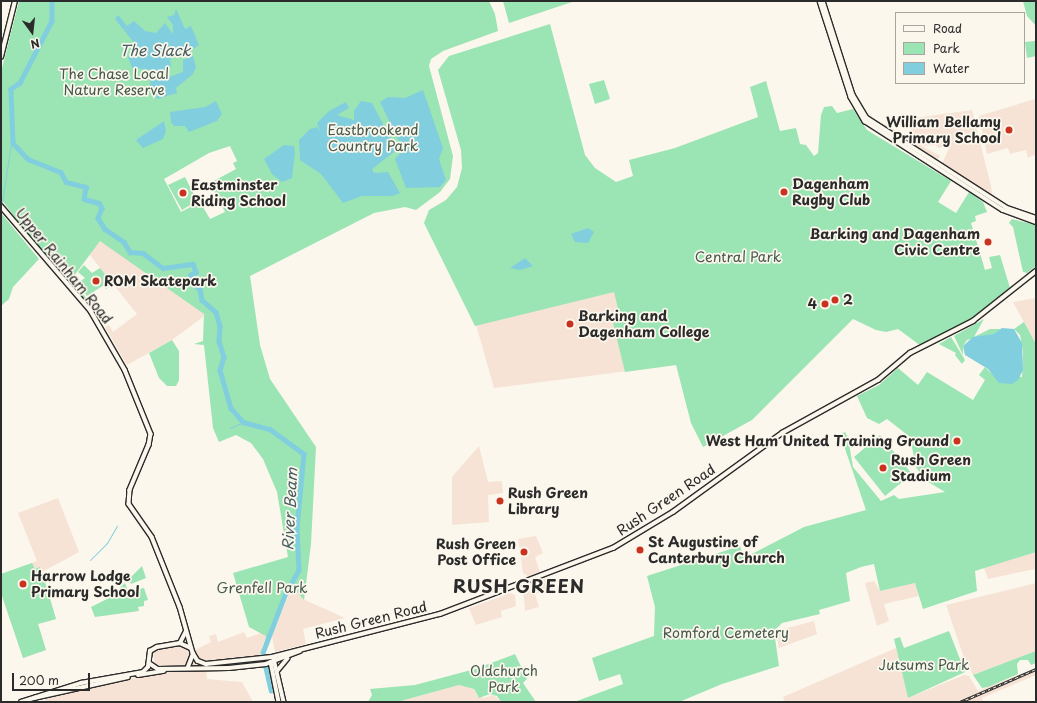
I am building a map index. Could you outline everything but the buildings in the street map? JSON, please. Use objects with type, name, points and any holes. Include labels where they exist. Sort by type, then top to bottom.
[{"type":"main road","points":[[1,57],[15,1]]},
{"type":"main road","points":[[821,1],[856,102],[866,117],[979,192],[1014,212],[1036,218]]},
{"type":"main road","points":[[821,1],[851,97],[865,121],[1012,215],[1036,222]]},
{"type":"main road","name":"Upper Rainham Road","points":[[1,206],[91,311],[125,370],[151,434],[149,445],[130,490],[129,504],[152,537],[193,653]]},
{"type":"main road","name":"Rush Green Road","points":[[193,653],[198,661],[206,664],[272,657],[301,650],[465,606],[625,543],[673,512],[782,433],[878,380],[910,354],[981,316],[1036,271]]},
{"type":"main road","points":[[21,702],[80,683],[143,672],[149,663],[152,649],[180,643],[184,640],[186,631]]},
{"type":"main road","points":[[180,643],[192,648]]},
{"type":"main road","name":"Rush Green Road","points":[[176,668],[266,664],[289,657],[301,650]]},
{"type":"main road","points":[[188,667],[193,653]]},
{"type":"main road","points":[[272,657],[279,689],[284,702]]},
{"type":"main road","name":"Rush Green Road","points":[[276,673],[289,657]]},
{"type":"main road","points":[[273,662],[271,668],[279,702]]},
{"type":"main road","points":[[149,663],[157,669],[176,668]]},
{"type":"main road","points":[[266,664],[271,668]]},
{"type":"main road","points":[[34,698],[176,668]]},
{"type":"main road","points":[[277,696],[279,689]]},
{"type":"shaded area","name":"William Bellamy Primary School","points":[[1035,99],[1036,154],[1028,158],[1026,150],[1010,154],[1008,148],[987,154],[979,116]]},
{"type":"shaded area","points":[[972,110],[991,186],[992,193],[989,196],[941,166],[951,144],[939,148],[935,145],[925,146],[914,139],[908,119]]},
{"type":"shaded area","points":[[882,123],[940,156],[937,161],[882,126]]},
{"type":"shaded area","points":[[101,240],[204,314],[203,317],[172,340],[127,365],[105,327],[109,325],[113,332],[137,314],[89,254]]},
{"type":"shaded area","name":"Barking and Dagenham College","points":[[643,260],[676,365],[494,388],[473,314]]},
{"type":"shaded area","points":[[1036,298],[1036,344],[1013,302]]},
{"type":"shaded area","points":[[479,446],[488,482],[502,481],[503,493],[488,495],[489,522],[452,525],[452,477]]},
{"type":"shaded area","name":"Harrow Lodge Primary School","points":[[58,498],[79,552],[42,572],[56,619],[38,624],[46,650],[23,658],[1,593],[1,574],[37,561],[18,513]]},
{"type":"shaded area","points":[[536,536],[543,553],[535,557],[540,572],[529,577],[523,573],[518,539]]},
{"type":"shaded area","points":[[1036,552],[1035,569],[988,579],[984,568]]},
{"type":"shaded area","points":[[546,578],[551,588],[535,594],[539,607],[525,611],[523,588]]},
{"type":"shaded area","points":[[874,581],[880,591],[915,583],[919,596],[884,604],[889,621],[877,626],[865,583]]},
{"type":"shaded area","points":[[1036,583],[1036,651],[973,675],[963,655],[946,605]]},
{"type":"shaded area","points":[[292,586],[305,600],[345,618],[303,629],[306,644],[275,652],[272,636]]},
{"type":"shaded area","points":[[511,593],[515,595],[516,606],[501,611],[502,617],[476,625],[469,608]]},
{"type":"shaded area","points":[[814,621],[817,634],[779,648],[776,631]]},
{"type":"shaded area","points":[[244,632],[247,638],[261,633],[266,636],[259,659],[206,665],[207,679],[242,682],[253,702],[46,702],[45,698],[150,674],[155,665],[153,653],[156,649],[185,646],[188,650],[197,649],[211,642],[209,636],[216,634],[218,642]]},
{"type":"shaded area","points":[[896,648],[908,698],[964,675],[969,676],[978,691],[1036,668],[1036,675],[982,698],[983,702],[785,702],[783,697]]},
{"type":"shaded area","points":[[459,685],[474,689],[477,696],[483,698],[494,695],[501,702],[397,702]]},
{"type":"green space","points":[[19,1],[489,1],[495,14],[498,31],[443,51],[431,59],[429,66],[453,156],[450,179],[440,192],[416,210],[405,207],[374,213],[250,276],[260,345],[270,379],[316,447],[311,544],[304,600],[291,585],[262,654],[266,636],[249,627],[233,573],[288,557],[277,492],[263,459],[251,443],[236,435],[219,442],[213,428],[204,345],[194,344],[203,341],[204,314],[100,241],[71,280],[88,300],[84,301],[66,281],[68,276],[63,280],[1,199],[1,72]],"holes":[[[230,146],[237,161],[233,163],[236,169],[210,183],[225,212],[210,219],[200,202],[181,212],[164,179],[209,153]]]},
{"type":"green space","points":[[503,1],[575,1],[509,23]]},
{"type":"green space","points":[[1023,1],[1036,1],[1036,26],[1027,16]]},
{"type":"green space","name":"Central Park","points":[[550,24],[585,155],[595,168],[616,182],[633,176],[629,160],[675,148],[758,117],[750,87],[766,81],[780,131],[796,128],[800,144],[806,145],[814,156],[818,153],[821,115],[824,107],[832,106],[837,113],[853,109],[867,130],[951,181],[938,202],[956,213],[969,192],[983,202],[987,212],[975,216],[976,221],[971,223],[985,270],[992,268],[989,257],[1000,255],[1010,288],[985,311],[921,346],[898,329],[886,332],[876,330],[853,319],[752,420],[703,447],[691,423],[676,365],[625,372],[613,323],[621,321],[614,292],[475,326],[424,223],[429,210],[446,200],[457,187],[462,168],[461,150],[438,70],[449,56]]},
{"type":"green space","points":[[1035,41],[1036,56],[1027,58],[1025,42]]},
{"type":"green space","points":[[604,80],[610,99],[595,104],[589,84]]},
{"type":"green space","name":"Eastminster Riding School","points":[[185,177],[197,201],[182,210],[168,185]]},
{"type":"green space","points":[[1,213],[39,259],[13,287],[9,299],[1,306]]},
{"type":"green space","points":[[1012,219],[1036,225],[1036,266],[1027,273],[1023,272],[1013,227],[1009,223]]},
{"type":"green space","name":"ROM Skatepark","points":[[84,265],[92,273],[100,268],[113,284],[106,289],[104,285],[87,296],[76,284],[85,278],[78,272]]},
{"type":"green space","points":[[984,319],[974,337],[990,329],[1001,329],[993,334],[967,340],[963,346],[963,355],[954,336]]},
{"type":"green space","name":"Romford Cemetery","points":[[1024,322],[1036,344],[1036,552],[975,571],[977,591],[923,609],[915,583],[880,591],[874,564],[861,567],[846,573],[850,601],[819,610],[820,614],[782,623],[774,631],[779,666],[722,684],[679,702],[574,702],[623,684],[620,674],[599,681],[592,658],[654,636],[655,607],[647,576],[740,546],[744,558],[804,527],[866,510],[840,434],[845,432],[848,438],[853,467],[881,501],[894,495],[899,499],[945,492],[925,480],[916,467],[910,437],[887,419],[879,424],[867,418],[857,396],[879,385],[898,368],[918,385],[927,372],[973,400],[985,380],[979,375],[985,367],[991,373],[1022,377],[1023,352],[1020,335],[1014,329]]},
{"type":"green space","points":[[951,337],[965,360],[962,364],[955,355],[956,353],[939,344]]},
{"type":"green space","points":[[172,340],[179,351],[179,380],[176,386],[167,386],[159,378],[149,353]]},
{"type":"green space","name":"Rush Green Stadium","points":[[880,435],[912,474],[885,496],[854,457]]},
{"type":"green space","points":[[32,563],[35,569],[40,567],[56,619],[38,624],[46,650],[23,658],[1,593],[1,574]]},
{"type":"green space","points":[[142,566],[146,578],[131,584],[129,579]]},
{"type":"green space","points":[[125,583],[128,591],[144,588],[148,600],[144,601],[144,606],[138,607],[139,611],[95,617],[91,607],[109,598]]},
{"type":"green space","name":"Jutsums Park","points":[[949,631],[965,672],[908,698],[894,639],[900,637],[904,648]]},
{"type":"green space","points":[[1036,651],[1036,663],[1031,665],[1028,660],[1020,660],[1017,664],[1018,674],[988,687],[982,688],[973,675]]},
{"type":"green space","name":"Oldchurch Park","points":[[515,654],[527,679],[523,683],[536,702],[501,702],[497,696],[490,694],[479,698],[474,689],[459,685],[397,702],[368,702],[372,695],[370,689],[415,685],[475,669]]},
{"type":"water","name":"The Slack","points":[[176,9],[185,29],[191,26],[199,45],[184,55],[179,53],[170,59],[171,67],[168,70],[160,71],[169,77],[183,72],[183,60],[193,56],[196,67],[193,74],[176,88],[177,93],[157,99],[150,84],[152,70],[132,68],[128,57],[131,53],[138,57],[134,51],[135,44],[115,19],[118,15],[127,26],[134,21],[145,31],[156,33],[165,23],[173,34],[173,25],[167,17],[174,15]]},
{"type":"water","points":[[423,90],[443,148],[439,159],[446,180],[440,187],[406,188],[395,159],[403,150],[380,102],[388,97],[405,98]]},
{"type":"water","points":[[216,101],[222,114],[217,121],[189,132],[185,126],[174,126],[171,122],[170,112],[205,107]]},
{"type":"water","points":[[361,101],[372,103],[394,145],[394,152],[372,169],[374,173],[388,172],[400,193],[393,196],[362,196],[343,203],[321,174],[300,160],[299,140],[310,129],[317,127],[320,131],[317,123],[329,111],[346,102],[349,108],[337,115],[354,120],[354,111]]},
{"type":"water","points":[[164,121],[166,131],[163,139],[143,148],[136,140]]},
{"type":"water","points":[[284,145],[294,146],[295,152],[292,178],[282,182],[272,174],[264,159]]},
{"type":"water","points":[[588,228],[594,232],[588,243],[575,242],[571,234]]},
{"type":"water","points":[[525,258],[533,266],[520,270],[510,268]]},
{"type":"water","points":[[1002,328],[1014,329],[1022,343],[1023,370],[1018,380],[1012,384],[999,383],[988,369],[965,355],[963,346],[973,337],[993,334]]},
{"type":"waterway","name":"River Beam","points":[[52,1],[52,21],[20,83],[11,89],[13,143],[28,159],[61,172],[66,182],[86,187],[84,199],[99,203],[102,208],[98,218],[105,229],[124,242],[130,252],[143,253],[163,268],[193,264],[196,272],[191,275],[191,282],[200,289],[202,300],[216,312],[220,326],[219,341],[224,357],[220,370],[231,408],[243,422],[270,429],[304,454],[297,528],[299,570],[286,593],[263,653]]},
{"type":"waterway","points":[[2,202],[12,138]]},
{"type":"waterway","points":[[230,428],[243,422]]},
{"type":"waterway","points":[[90,560],[107,543],[117,526]]},
{"type":"waterway","name":"River Beam","points":[[293,583],[294,587]]},
{"type":"waterway","points":[[266,668],[271,690]]},
{"type":"railway","points":[[960,702],[1036,669]]},
{"type":"place","name":"William Bellamy Primary School","points":[[1009,130]]},
{"type":"place","name":"Dagenham Rugby Club","points":[[784,192]]},
{"type":"place","name":"Eastminster Riding School","points":[[183,193]]},
{"type":"place","name":"Barking and Dagenham Civic Centre","points":[[988,242]]},
{"type":"place","name":"ROM Skatepark","points":[[96,281]]},
{"type":"place","name":"2","points":[[835,300]]},
{"type":"place","name":"4","points":[[825,304]]},
{"type":"place","name":"Barking and Dagenham College","points":[[570,324]]},
{"type":"place","name":"West Ham United Training Ground","points":[[957,441]]},
{"type":"place","name":"Rush Green Stadium","points":[[883,468]]},
{"type":"place","name":"Rush Green Library","points":[[500,501]]},
{"type":"place","name":"St Augustine of Canterbury Church","points":[[640,550]]},
{"type":"place","name":"Rush Green Post Office","points":[[524,552]]},
{"type":"place","name":"Harrow Lodge Primary School","points":[[23,584]]},
{"type":"district","name":"RUSH GREEN","points":[[519,586]]},
{"type":"park label","name":"The Chase Local Nature Reserve","points":[[114,82]]},
{"type":"park label","name":"Eastbrookend Country Park","points":[[373,138]]},
{"type":"park label","name":"Grenfell Park","points":[[262,588]]}]
